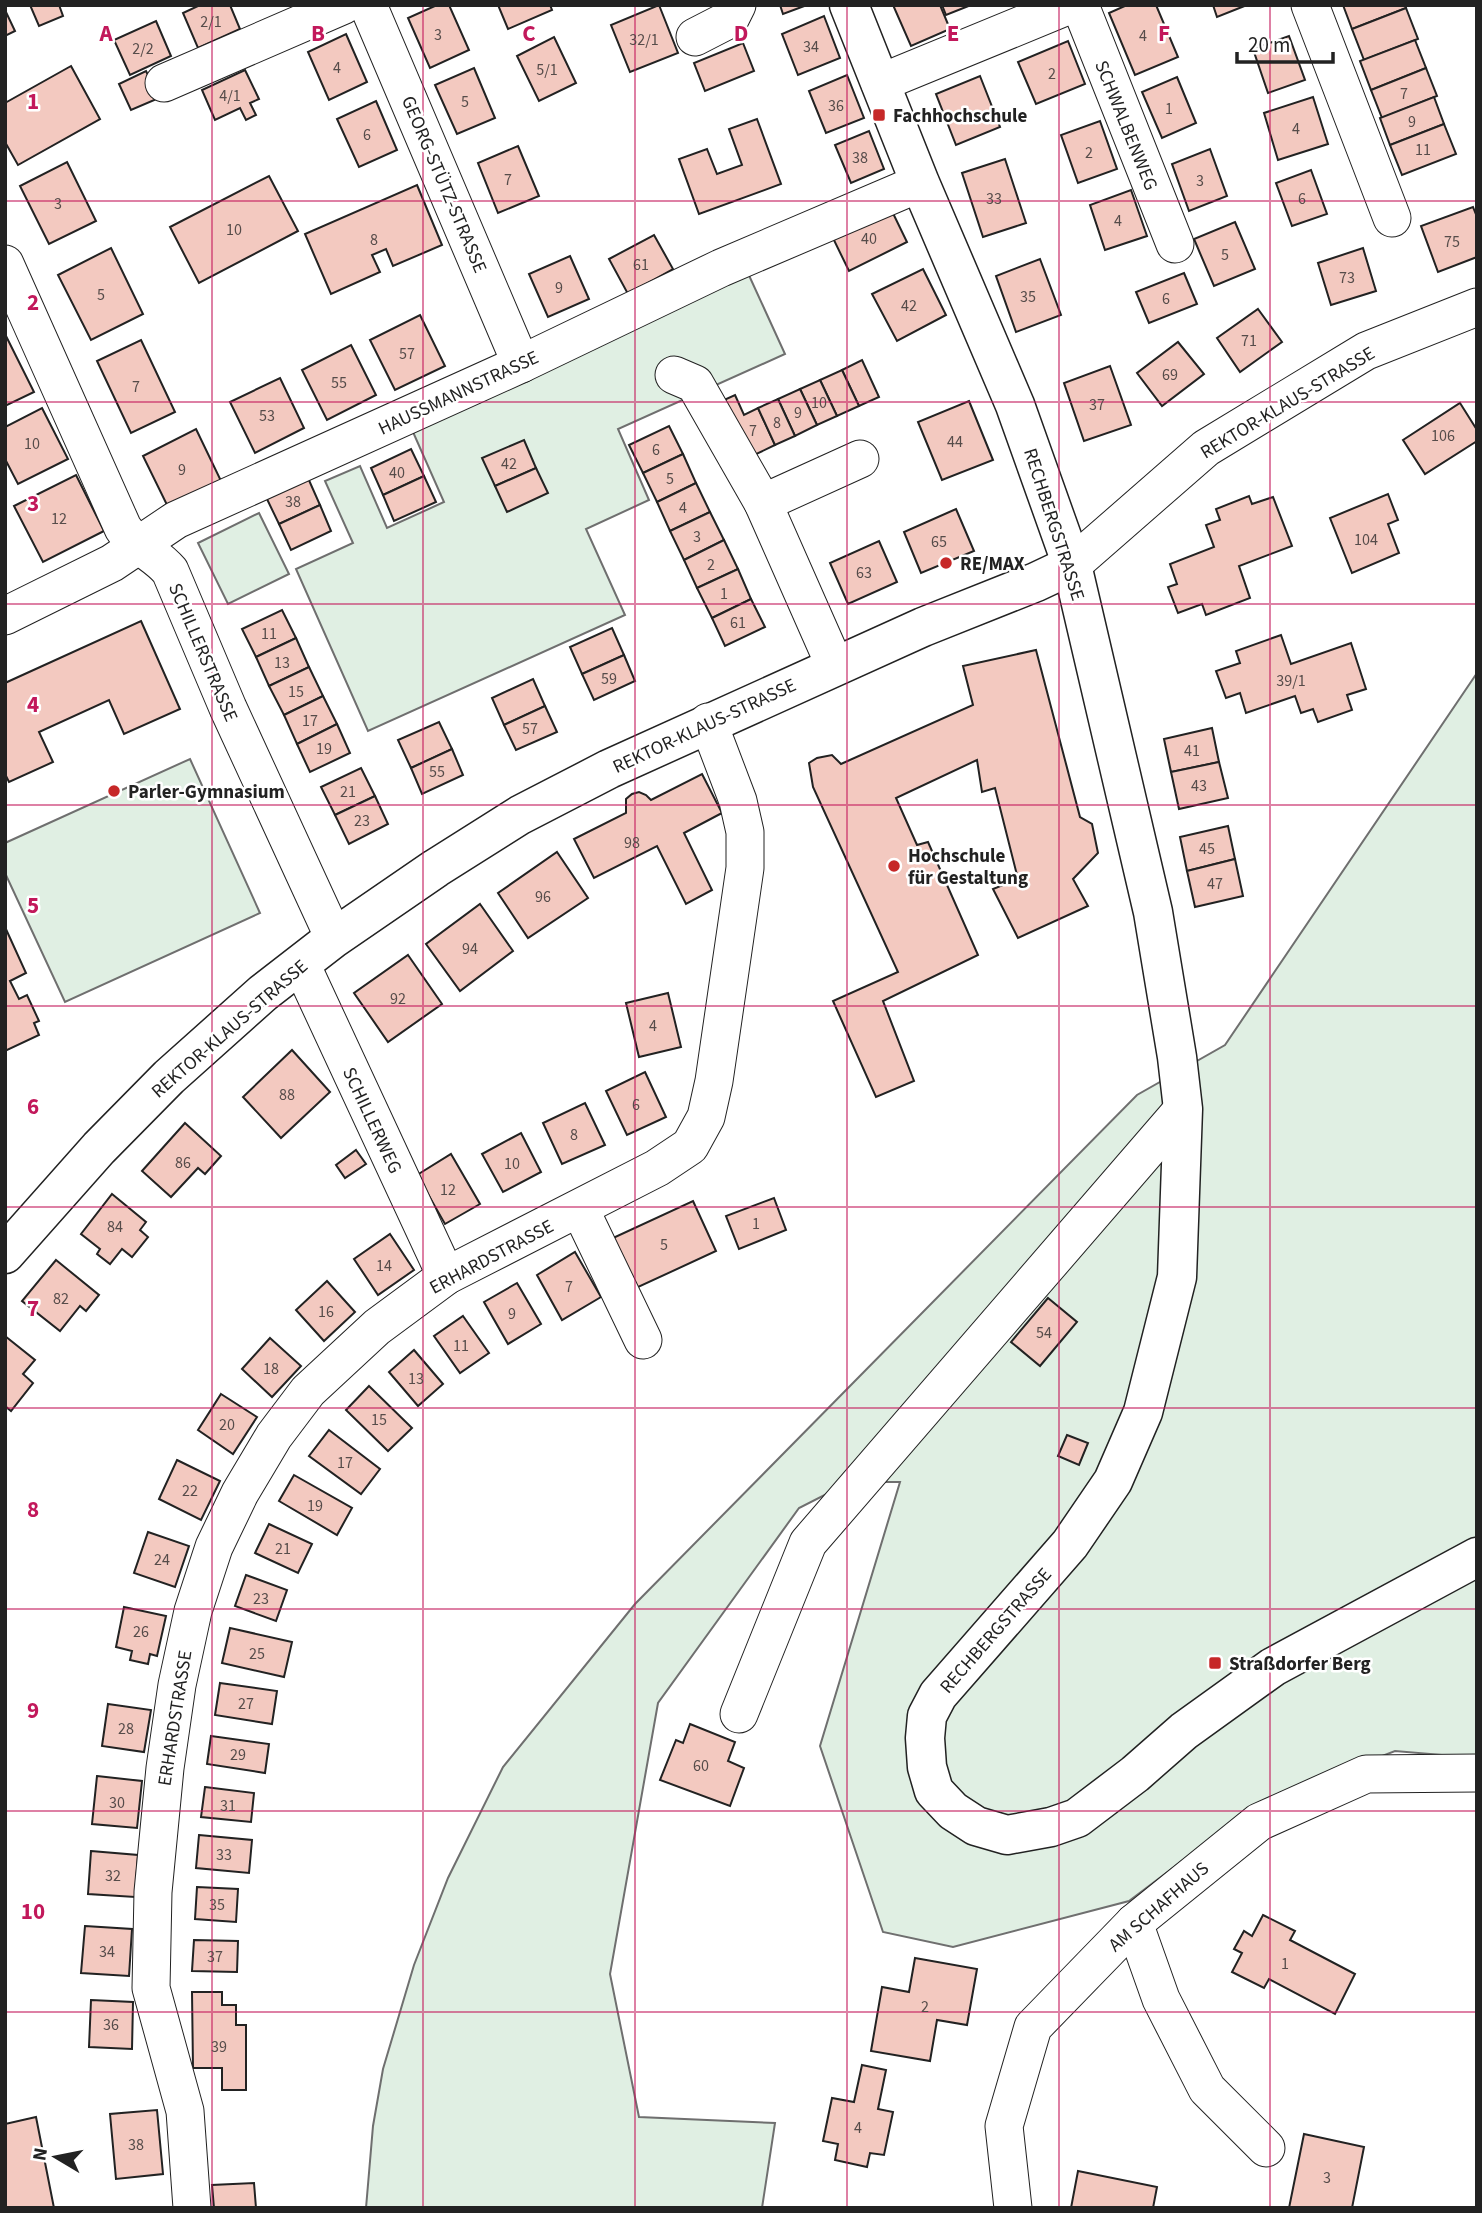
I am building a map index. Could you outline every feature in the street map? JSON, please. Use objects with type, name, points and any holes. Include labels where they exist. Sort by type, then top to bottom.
[{"type":"main road","name":"RECHBERGSTRASSE","points":[[849,5],[920,183],[1015,405],[1072,565],[1153,912],[1177,1057],[1182,1110],[1177,1277],[1143,1412],[1113,1480],[1070,1544],[937,1695],[927,1716],[925,1738],[927,1767],[934,1791],[953,1811],[976,1826],[1007,1835],[1051,1827],[1077,1818],[1135,1774],[1184,1731],[1273,1667],[1474,1559]]},
{"type":"main road","name":"REKTOR-KLAUS-STRASSE","points":[[5,1254],[99,1148],[169,1077],[263,993],[300,964],[436,868],[569,788],[708,722],[1072,565]]},
{"type":"street","points":[[164,83],[345,5]]},
{"type":"street","name":"GEORG-STÜTZ-STRASSE","points":[[368,5],[521,364]]},
{"type":"street","points":[[695,37],[730,19],[737,5]]},
{"type":"street","points":[[880,83],[1070,5]]},
{"type":"street","name":"SCHWALBENWEG","points":[[1080,5],[1175,244]]},
{"type":"street","points":[[1310,5],[1392,218]]},
{"type":"street","name":"HAUSSMANNSTRASSE","points":[[5,616],[112,563],[176,520],[521,364],[721,268],[920,183]]},
{"type":"street","name":"SCHILLERSTRASSE","points":[[5,264],[123,528],[138,545],[163,562],[170,571],[228,708],[334,938]]},
{"type":"street","name":"REKTOR-KLAUS-STRASSE","points":[[1072,565],[1206,447],[1366,351],[1477,307]]},
{"type":"street","points":[[674,375],[695,384],[763,503],[835,666]]},
{"type":"street","points":[[763,503],[860,459]]},
{"type":"street","name":"ERHARDSTRASSE","points":[[192,2208],[185,2111],[151,1989],[153,1892],[165,1768],[177,1685],[193,1611],[214,1547],[240,1493],[274,1436],[308,1391],[377,1327],[446,1276],[657,1168],[690,1146],[706,1117],[714,1081],[745,868],[745,832],[737,801],[708,722]]},
{"type":"street","name":"SCHILLERWEG","points":[[300,964],[446,1276]]},
{"type":"street","points":[[739,1714],[807,1543],[1182,1110]]},
{"type":"street","points":[[580,1209],[643,1340]]},
{"type":"street","name":"AM SCHAFHAUS","points":[[1013,2208],[1004,2126],[1033,2027],[1133,1923],[1259,1822],[1366,1774],[1477,1773]]},
{"type":"street","points":[[1133,1923],[1161,1999],[1207,2089],[1266,2148]]},
{"type":"green space","points":[[747,271],[785,354],[618,429],[649,500],[586,529],[625,615],[368,731],[296,569],[353,543],[325,481],[360,466],[387,528],[444,502],[409,423]]},
{"type":"green space","points":[[259,513],[289,574],[228,604],[198,543]]},
{"type":"green space","points":[[1477,673],[1477,1758],[1395,1751],[1258,1804],[1129,1901],[953,1947],[883,1932],[820,1746],[900,1482],[850,1482],[799,1508],[658,1703],[610,1974],[639,2117],[775,2123],[762,2208],[366,2208],[373,2126],[383,2069],[414,1965],[448,1878],[503,1767],[635,1604],[1137,1095],[1225,1045]]},
{"type":"green space","points":[[190,759],[260,913],[65,1002],[5,873],[5,843]]},
{"type":"building","points":[[30,5],[59,5],[63,16],[39,26]]},
{"type":"building","points":[[200,5],[230,5],[240,29],[198,48],[183,13]]},
{"type":"building","points":[[437,5],[449,5],[469,50],[430,68],[408,18]]},
{"type":"building","points":[[498,5],[550,5],[552,10],[508,29]]},
{"type":"building","points":[[659,5],[678,53],[630,72],[611,25]]},
{"type":"building","points":[[780,5],[807,5],[783,14]]},
{"type":"building","points":[[893,5],[940,5],[950,29],[911,46]]},
{"type":"building","points":[[942,5],[971,5],[946,15]]},
{"type":"building","points":[[1127,5],[1156,5],[1178,57],[1135,75],[1109,13]]},
{"type":"building","points":[[1213,5],[1247,5],[1217,17]]},
{"type":"building","points":[[1343,5],[1405,5],[1406,8],[1352,29]]},
{"type":"building","points":[[1406,8],[1418,39],[1364,60],[1352,29]]},
{"type":"building","points":[[5,10],[15,31],[5,36]]},
{"type":"building","points":[[824,16],[840,58],[798,75],[782,34]]},
{"type":"building","points":[[156,21],[171,56],[130,75],[114,40]]},
{"type":"building","points":[[346,34],[367,82],[329,100],[308,52]]},
{"type":"building","points":[[1289,36],[1305,80],[1268,93],[1253,49]]},
{"type":"building","points":[[554,37],[576,83],[539,101],[517,56]]},
{"type":"building","points":[[1415,40],[1426,68],[1371,90],[1360,61]]},
{"type":"building","points":[[1068,41],[1085,84],[1036,104],[1018,62]]},
{"type":"building","points":[[743,43],[754,71],[705,91],[694,63]]},
{"type":"building","points":[[71,66],[100,119],[18,165],[5,142],[5,103]]},
{"type":"building","points":[[474,68],[495,118],[457,134],[435,85]]},
{"type":"building","points":[[1426,68],[1437,96],[1382,118],[1371,90]]},
{"type":"building","points":[[245,70],[259,99],[250,103],[256,115],[246,120],[240,108],[215,120],[202,90]]},
{"type":"building","points":[[146,71],[159,98],[131,110],[119,84]]},
{"type":"building","points":[[847,75],[864,118],[826,133],[809,91]]},
{"type":"building","points":[[980,76],[1000,127],[956,145],[936,94]]},
{"type":"building","points":[[1177,77],[1196,123],[1162,138],[1142,92]]},
{"type":"building","points":[[1313,97],[1328,144],[1278,160],[1264,113]]},
{"type":"building","points":[[1434,97],[1444,124],[1390,145],[1380,118]]},
{"type":"building","points":[[376,101],[397,150],[359,167],[337,119]]},
{"type":"building","points":[[757,119],[781,184],[699,214],[679,159],[707,149],[717,174],[742,165],[729,129]]},
{"type":"building","points":[[1100,121],[1117,169],[1078,183],[1061,135]]},
{"type":"building","points":[[1444,124],[1456,154],[1402,175],[1390,145]]},
{"type":"building","points":[[869,131],[884,169],[851,183],[835,145]]},
{"type":"building","points":[[518,146],[539,196],[498,213],[478,163]]},
{"type":"building","points":[[1210,149],[1227,196],[1189,211],[1172,164]]},
{"type":"building","points":[[1005,159],[1026,223],[983,237],[962,173]]},
{"type":"building","points":[[67,162],[96,221],[49,244],[20,186]]},
{"type":"building","points":[[1311,170],[1327,214],[1292,226],[1276,183]]},
{"type":"building","points":[[269,176],[298,231],[199,283],[170,227]]},
{"type":"building","points":[[417,185],[442,245],[393,266],[386,249],[372,255],[380,272],[331,294],[305,234]]},
{"type":"building","points":[[1131,190],[1147,236],[1105,250],[1090,205]]},
{"type":"building","points":[[889,205],[907,242],[849,271],[831,234]]},
{"type":"building","points":[[1473,207],[1477,217],[1477,257],[1438,272],[1421,226]]},
{"type":"building","points":[[1235,222],[1255,269],[1214,286],[1194,239]]},
{"type":"building","points":[[654,235],[673,269],[628,294],[609,259]]},
{"type":"building","points":[[111,248],[143,314],[91,340],[58,275]]},
{"type":"building","points":[[1363,248],[1376,291],[1331,305],[1318,263]]},
{"type":"building","points":[[570,256],[589,299],[548,317],[529,274]]},
{"type":"building","points":[[1040,259],[1061,315],[1016,332],[996,276]]},
{"type":"building","points":[[923,269],[946,315],[897,341],[872,294]]},
{"type":"building","points":[[1184,273],[1197,304],[1149,323],[1136,292]]},
{"type":"building","points":[[1258,309],[1282,342],[1240,372],[1217,338]]},
{"type":"building","points":[[420,315],[445,366],[395,390],[370,340]]},
{"type":"building","points":[[5,334],[34,392],[5,406]]},
{"type":"building","points":[[141,340],[175,412],[131,433],[97,361]]},
{"type":"building","points":[[1178,342],[1204,374],[1162,406],[1137,373]]},
{"type":"building","points":[[351,345],[376,395],[327,420],[302,370]]},
{"type":"building","points":[[862,360],[879,397],[859,406],[842,370]]},
{"type":"building","points":[[1110,366],[1131,425],[1084,441],[1064,383]]},
{"type":"building","points":[[842,370],[859,406],[837,416],[820,380]]},
{"type":"building","points":[[280,378],[304,428],[255,453],[230,402]]},
{"type":"building","points":[[820,380],[837,416],[817,425],[800,389]]},
{"type":"building","points":[[800,389],[817,425],[795,436],[778,399]]},
{"type":"building","points":[[735,395],[744,415],[758,408],[775,445],[750,457],[724,400]]},
{"type":"building","points":[[778,399],[795,436],[775,445],[758,408]]},
{"type":"building","points":[[969,401],[993,460],[942,480],[918,422]]},
{"type":"building","points":[[1460,403],[1477,430],[1477,441],[1425,474],[1403,440]]},
{"type":"building","points":[[42,408],[68,459],[18,484],[5,459],[5,427]]},
{"type":"building","points":[[669,426],[683,454],[643,473],[629,445]]},
{"type":"building","points":[[196,429],[222,483],[169,509],[143,456]]},
{"type":"building","points":[[524,440],[536,468],[495,486],[482,458]]},
{"type":"building","points":[[411,449],[424,476],[383,495],[371,468]]},
{"type":"building","points":[[683,454],[696,483],[657,502],[643,473]]},
{"type":"building","points":[[536,468],[548,493],[507,512],[495,486]]},
{"type":"building","points":[[76,475],[104,531],[43,562],[14,506]]},
{"type":"building","points":[[424,476],[436,502],[394,521],[383,495]]},
{"type":"building","points":[[308,478],[320,505],[279,524],[266,497]]},
{"type":"building","points":[[696,483],[710,512],[670,531],[657,502]]},
{"type":"building","points":[[1388,494],[1398,520],[1388,524],[1399,553],[1352,573],[1330,518]]},
{"type":"building","points":[[1249,496],[1252,504],[1273,497],[1292,546],[1239,566],[1250,598],[1206,615],[1202,604],[1178,613],[1168,587],[1177,584],[1170,564],[1214,547],[1206,525],[1220,520],[1216,509]]},
{"type":"building","points":[[320,505],[331,531],[291,550],[279,524]]},
{"type":"building","points":[[956,509],[974,551],[921,573],[904,532]]},
{"type":"building","points":[[710,512],[724,540],[684,560],[670,531]]},
{"type":"building","points":[[724,540],[738,569],[697,588],[684,560]]},
{"type":"building","points":[[879,541],[897,582],[848,604],[830,563]]},
{"type":"building","points":[[738,569],[751,599],[712,618],[697,588]]},
{"type":"building","points":[[751,599],[765,627],[725,646],[712,618]]},
{"type":"building","points":[[282,610],[296,638],[256,657],[242,629]]},
{"type":"building","points":[[141,621],[180,709],[124,734],[109,700],[39,732],[53,762],[9,782],[5,774],[5,683]]},
{"type":"building","points":[[612,628],[624,655],[582,674],[570,647]]},
{"type":"building","points":[[1281,635],[1291,664],[1351,643],[1366,689],[1347,695],[1352,710],[1318,722],[1313,709],[1301,713],[1295,696],[1246,713],[1240,693],[1226,698],[1216,671],[1240,663],[1236,651]]},
{"type":"building","points":[[296,638],[309,667],[269,686],[256,657]]},
{"type":"building","name":"Hochschule für Gestaltung","points":[[1036,650],[1080,817],[1092,824],[1098,853],[1073,879],[1088,906],[1018,938],[993,889],[1018,879],[995,788],[982,792],[977,760],[896,798],[917,845],[928,842],[978,955],[883,1001],[914,1081],[876,1097],[833,1001],[898,972],[813,787],[809,763],[832,755],[841,764],[973,705],[963,666]]},
{"type":"building","points":[[624,655],[635,681],[594,700],[582,674]]},
{"type":"building","points":[[309,667],[323,696],[284,715],[269,686]]},
{"type":"building","points":[[533,679],[545,706],[504,725],[492,698]]},
{"type":"building","points":[[323,696],[337,724],[297,744],[284,715]]},
{"type":"building","points":[[545,706],[557,732],[516,750],[504,725]]},
{"type":"building","points":[[439,722],[452,749],[411,768],[398,740]]},
{"type":"building","points":[[337,724],[350,753],[310,772],[297,744]]},
{"type":"building","points":[[1212,728],[1219,762],[1171,772],[1164,739]]},
{"type":"building","points":[[452,749],[463,775],[422,794],[411,768]]},
{"type":"building","points":[[1219,762],[1228,798],[1179,809],[1171,772]]},
{"type":"building","points":[[361,768],[375,796],[335,815],[321,787]]},
{"type":"building","points":[[702,774],[722,813],[684,833],[712,890],[686,904],[657,846],[594,878],[574,839],[626,813],[626,799],[632,794],[639,792],[651,800]]},
{"type":"building","points":[[375,796],[388,824],[349,844],[335,815]]},
{"type":"building","points":[[1228,826],[1235,859],[1187,871],[1180,837]]},
{"type":"building","points":[[557,852],[588,898],[528,938],[498,893]]},
{"type":"building","points":[[1235,859],[1243,896],[1195,907],[1187,871]]},
{"type":"building","points":[[480,904],[513,951],[460,991],[426,944]]},
{"type":"building","points":[[5,927],[26,973],[10,981],[19,999],[27,995],[39,1021],[34,1023],[39,1035],[5,1051]]},
{"type":"building","points":[[408,955],[442,1004],[388,1042],[354,993]]},
{"type":"building","points":[[668,993],[681,1047],[639,1057],[626,1003]]},
{"type":"building","points":[[292,1050],[330,1092],[281,1138],[243,1097]]},
{"type":"building","points":[[645,1072],[666,1117],[627,1135],[606,1091]]},
{"type":"building","points":[[585,1103],[605,1145],[562,1164],[543,1123]]},
{"type":"building","points":[[185,1123],[221,1156],[205,1174],[198,1168],[171,1197],[142,1171]]},
{"type":"building","points":[[521,1133],[541,1172],[503,1192],[482,1154]]},
{"type":"building","points":[[356,1150],[366,1164],[345,1178],[336,1165]]},
{"type":"building","points":[[451,1154],[480,1204],[445,1224],[417,1175]]},
{"type":"building","points":[[112,1194],[146,1222],[140,1230],[148,1237],[132,1257],[122,1249],[110,1264],[97,1254],[100,1249],[81,1234]]},
{"type":"building","points":[[774,1198],[786,1230],[739,1249],[726,1216]]},
{"type":"building","points":[[693,1201],[716,1251],[636,1288],[613,1238]]},
{"type":"building","points":[[390,1234],[414,1270],[378,1295],[354,1259]]},
{"type":"building","points":[[575,1252],[601,1297],[562,1320],[537,1275]]},
{"type":"building","points":[[56,1260],[99,1295],[86,1311],[80,1306],[60,1331],[22,1301]]},
{"type":"building","points":[[327,1281],[355,1312],[324,1341],[296,1310]]},
{"type":"building","points":[[517,1283],[541,1324],[508,1344],[484,1302]]},
{"type":"building","points":[[1048,1298],[1077,1322],[1040,1366],[1011,1342]]},
{"type":"building","points":[[463,1316],[489,1353],[460,1373],[434,1336]]},
{"type":"building","points":[[5,1336],[35,1360],[23,1374],[33,1383],[11,1411],[5,1406]]},
{"type":"building","points":[[270,1338],[301,1366],[272,1397],[242,1369]]},
{"type":"building","points":[[414,1350],[443,1384],[418,1406],[389,1372]]},
{"type":"building","points":[[369,1386],[412,1428],[388,1451],[346,1410]]},
{"type":"building","points":[[221,1394],[257,1417],[233,1454],[198,1430]]},
{"type":"building","points":[[329,1430],[380,1469],[361,1494],[309,1456]]},
{"type":"building","points":[[1067,1435],[1088,1443],[1079,1465],[1058,1456]]},
{"type":"building","points":[[177,1460],[220,1481],[201,1520],[159,1499]]},
{"type":"building","points":[[294,1475],[352,1508],[337,1535],[279,1501]]},
{"type":"building","points":[[269,1524],[312,1544],[298,1573],[255,1553]]},
{"type":"building","points":[[148,1532],[189,1546],[175,1587],[134,1573]]},
{"type":"building","points":[[246,1575],[287,1590],[276,1621],[235,1606]]},
{"type":"building","points":[[124,1607],[166,1616],[157,1656],[150,1654],[148,1664],[130,1660],[132,1651],[116,1647]]},
{"type":"building","points":[[230,1628],[292,1642],[284,1677],[222,1663]]},
{"type":"building","points":[[220,1683],[277,1691],[272,1724],[215,1715]]},
{"type":"building","points":[[108,1704],[151,1710],[144,1752],[102,1746]]},
{"type":"building","points":[[690,1724],[735,1742],[728,1761],[744,1768],[730,1806],[660,1780],[676,1740],[683,1743]]},
{"type":"building","points":[[211,1736],[269,1744],[265,1773],[207,1764]]},
{"type":"building","points":[[97,1776],[142,1781],[137,1828],[92,1824]]},
{"type":"building","points":[[205,1787],[254,1793],[251,1822],[201,1817]]},
{"type":"building","points":[[199,1835],[252,1840],[249,1873],[196,1868]]},
{"type":"building","points":[[91,1851],[138,1855],[135,1897],[88,1894]]},
{"type":"building","points":[[197,1887],[238,1889],[236,1922],[195,1919]]},
{"type":"building","points":[[1263,1915],[1295,1931],[1290,1940],[1355,1974],[1335,2014],[1269,1979],[1264,1988],[1232,1972],[1242,1953],[1234,1949],[1244,1931],[1252,1936]]},
{"type":"building","points":[[85,1926],[132,1929],[129,1976],[81,1973]]},
{"type":"building","points":[[194,1940],[238,1941],[237,1972],[192,1971]]},
{"type":"building","points":[[915,1958],[977,1969],[967,2025],[937,2020],[930,2061],[871,2051],[882,1987],[909,1992]]},
{"type":"building","points":[[192,1992],[222,1992],[222,2005],[236,2005],[236,2025],[246,2025],[246,2090],[222,2090],[222,2068],[193,2068]]},
{"type":"building","points":[[91,2000],[133,2002],[132,2049],[89,2047]]},
{"type":"building","points":[[862,2065],[886,2070],[878,2109],[893,2112],[884,2155],[870,2153],[867,2167],[835,2160],[838,2144],[823,2141],[832,2098],[854,2102]]},
{"type":"building","points":[[157,2110],[163,2174],[116,2179],[110,2114]]},
{"type":"building","points":[[36,2117],[54,2208],[5,2208],[5,2124]]},
{"type":"building","points":[[1304,2134],[1364,2147],[1352,2208],[1289,2208]]},
{"type":"building","points":[[1078,2171],[1157,2187],[1153,2208],[1071,2208]]},
{"type":"building","points":[[254,2183],[256,2208],[214,2208],[212,2185]]},
{"type":"place","name":"Fachhochschule","points":[[879,115]]},
{"type":"place","name":"RE/MAX","points":[[946,563]]},
{"type":"place","name":"Parler-Gymnasium","points":[[114,791]]},
{"type":"place","name":"Hochschule für Gestaltung","points":[[894,866]]},
{"type":"place","name":"Straßdorfer Berg","points":[[1215,1663]]}]
